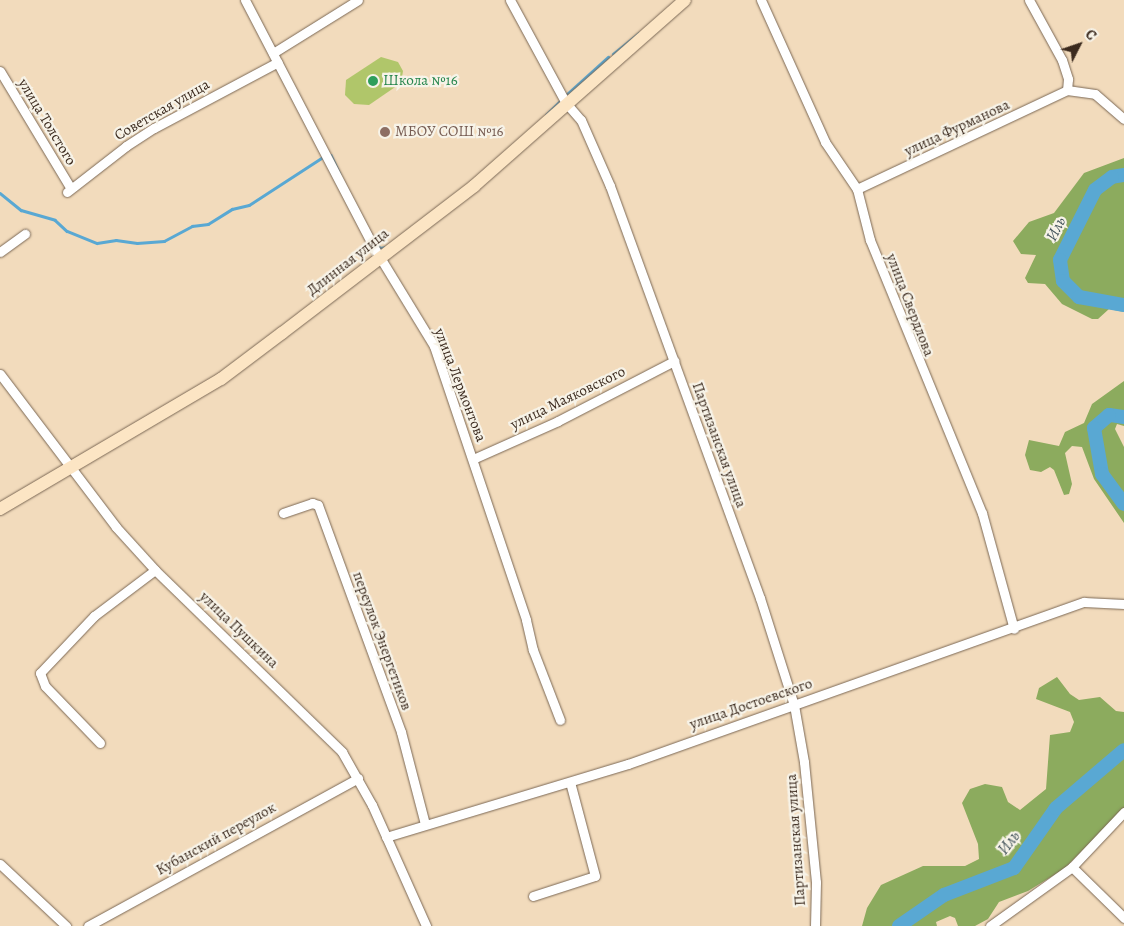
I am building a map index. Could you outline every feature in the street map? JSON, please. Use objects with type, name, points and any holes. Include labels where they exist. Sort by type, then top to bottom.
[{"type":"main road","name":"Длинная улица","points":[[0,509],[221,379],[474,186],[685,0]]},
{"type":"street","name":"улица Лермонтова","points":[[245,0],[380,258],[434,346],[526,620],[533,650],[560,720]]},
{"type":"street","points":[[273,54],[358,0]]},
{"type":"street","name":"Партизанская улица","points":[[510,0],[566,103],[581,120],[610,186],[760,598],[794,705],[808,789],[816,882],[815,926]]},
{"type":"street","name":"улица Свердлова","points":[[761,0],[825,142],[857,189],[870,240],[982,512],[1014,629]]},
{"type":"street","points":[[1029,0],[1062,60],[1068,79],[1067,90],[1095,94],[1124,119]]},
{"type":"street","name":"Советская улица","points":[[69,190],[154,128],[278,62]]},
{"type":"street","name":"улица Толстого","points":[[0,71],[69,190]]},
{"type":"street","name":"улица Фурманова","points":[[857,189],[1067,90]]},
{"type":"street","points":[[0,252],[25,234]]},
{"type":"street","name":"улица Маяковского","points":[[473,459],[558,421],[674,361]]},
{"type":"street","name":"улица Пушкина","points":[[0,374],[116,527],[155,570],[323,730],[358,778],[426,926]]},
{"type":"street","name":"переулок Энергетиков","points":[[283,514],[312,503],[318,505],[401,732],[425,824]]},
{"type":"street","points":[[100,743],[45,686],[40,672],[94,616],[155,570]]},
{"type":"street","name":"улица Достоевского","points":[[386,837],[570,782],[898,667],[1014,629],[1084,602],[1124,604]]},
{"type":"street","name":"Кубанский переулок","points":[[88,926],[358,778]]},
{"type":"street","points":[[533,896],[595,876],[570,782]]},
{"type":"street","points":[[990,926],[1072,867],[1124,812]]},
{"type":"street","points":[[0,864],[66,926]]},
{"type":"street","points":[[1072,867],[1124,918]]},
{"type":"green space","name":"Школа №16","points":[[381,57],[398,62],[403,71],[401,83],[369,105],[354,104],[345,95],[346,80]]},
{"type":"green space","points":[[1124,158],[1124,312],[1109,309],[1098,319],[1092,319],[1062,304],[1045,284],[1028,283],[1025,278],[1036,255],[1021,254],[1013,241],[1029,222],[1054,213],[1084,173]]},
{"type":"green space","points":[[1124,381],[1124,426],[1117,424],[1115,429],[1124,447],[1124,523],[1094,479],[1082,447],[1072,446],[1065,453],[1072,484],[1069,494],[1064,495],[1054,470],[1050,467],[1041,472],[1030,470],[1025,455],[1029,440],[1059,446],[1065,432],[1084,423],[1092,404]]},
{"type":"green space","points":[[1057,677],[1070,694],[1079,700],[1100,697],[1116,711],[1124,712],[1124,808],[1064,869],[1028,891],[999,902],[988,919],[975,926],[958,926],[955,918],[950,916],[936,922],[937,926],[862,926],[867,908],[881,885],[923,866],[965,866],[979,859],[978,844],[962,803],[970,789],[985,784],[1002,787],[1008,802],[1020,810],[1046,789],[1050,735],[1070,732],[1074,722],[1070,712],[1036,699],[1039,688]]},
{"type":"waterway","points":[[613,54],[639,33]]},
{"type":"waterway","points":[[565,96],[608,57]]},
{"type":"waterway","points":[[546,115],[561,100]]},
{"type":"waterway","points":[[331,155],[340,174]]},
{"type":"waterway","points":[[0,193],[21,210],[55,220],[67,231],[97,243],[116,240],[137,243],[164,241],[192,226],[208,224],[232,209],[249,205],[323,157]]},
{"type":"waterway","name":"Иль","points":[[1124,175],[1112,177],[1095,190],[1060,260],[1063,281],[1079,297],[1124,305]]},
{"type":"waterway","points":[[376,243],[380,248],[386,247]]},
{"type":"waterway","name":"Иль","points":[[1124,417],[1109,415],[1094,428],[1102,474],[1124,504]]},
{"type":"waterway","name":"Иль","points":[[899,926],[944,895],[1014,868],[1056,808],[1124,750]]},
{"type":"place","name":"Школа №16","points":[[373,81]]},
{"type":"place","name":"МБОУ СОШ №16","points":[[385,132]]}]
